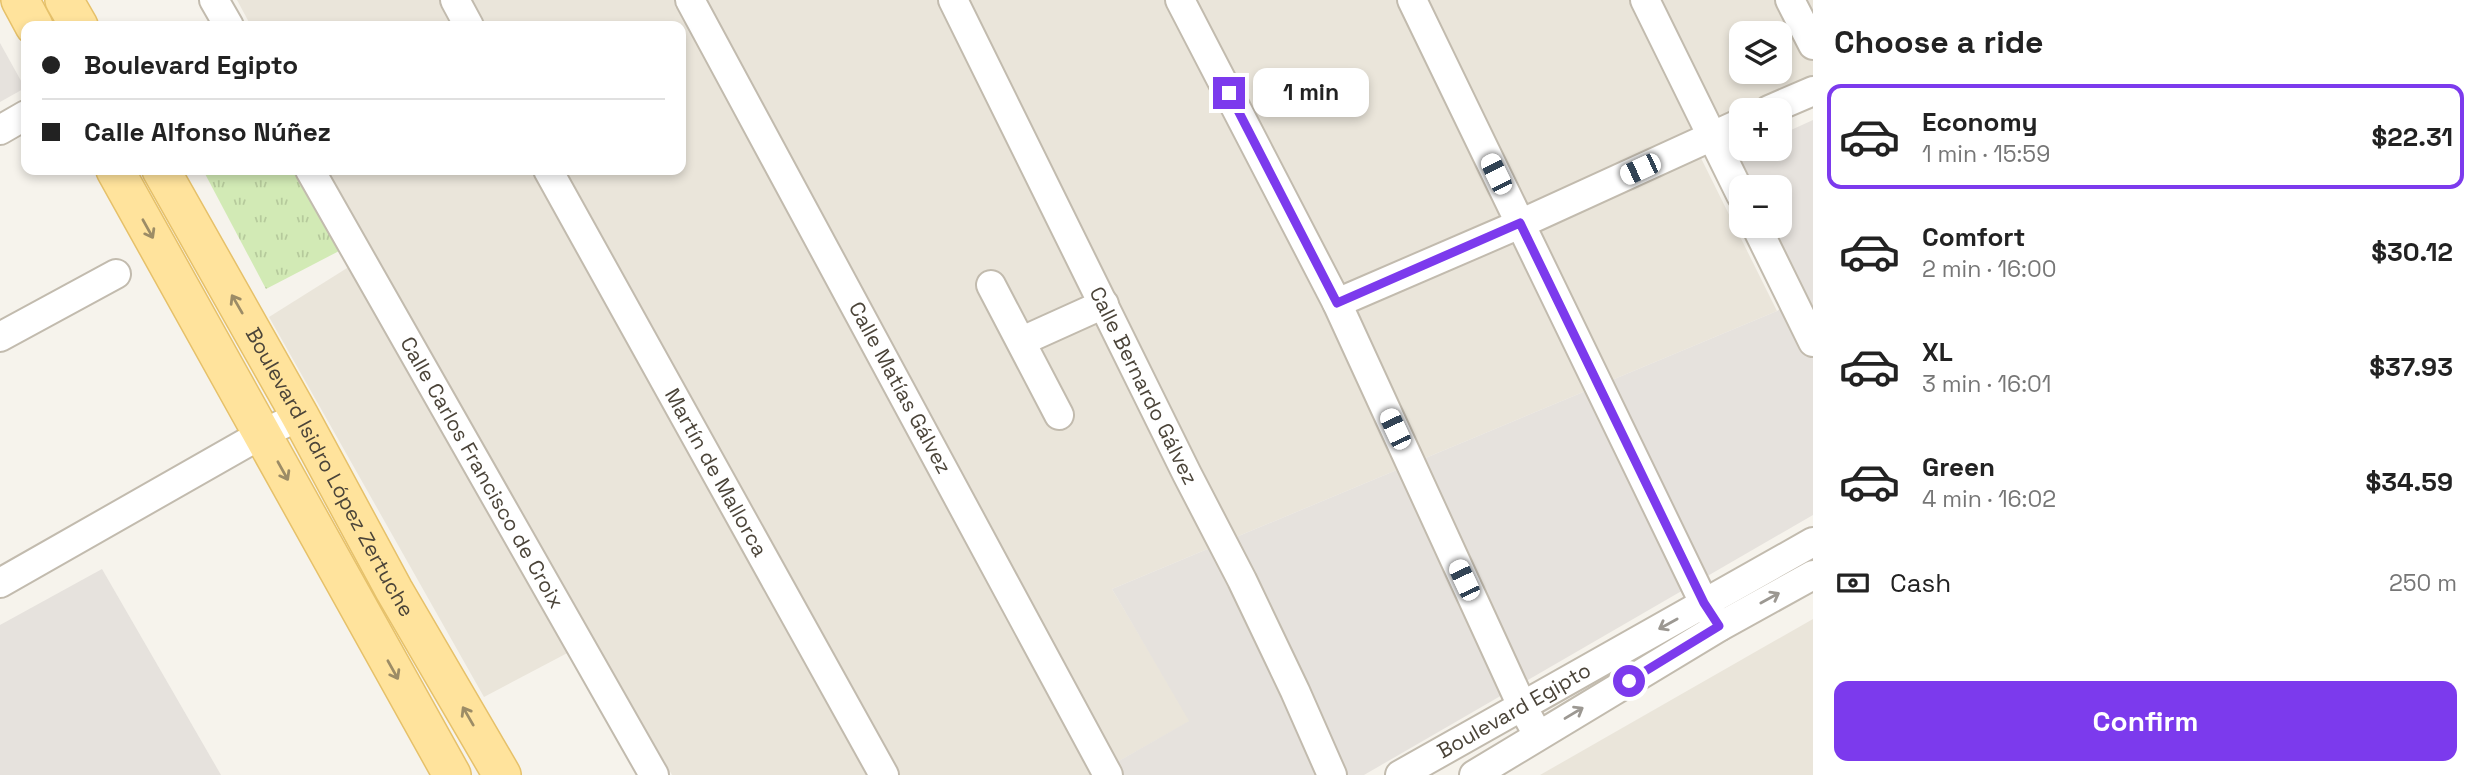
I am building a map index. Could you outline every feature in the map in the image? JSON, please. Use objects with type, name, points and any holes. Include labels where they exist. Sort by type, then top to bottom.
[{"type":"main road","points":[[19,0],[31,21]]},
{"type":"main road","points":[[64,0],[76,21]]},
{"type":"main road","name":"Boulevard Isidro López Zertuche","points":[[118,175],[452,775]]},
{"type":"main road","name":"Boulevard Isidro López Zertuche","points":[[164,175],[300,416],[394,590],[502,775]]},
{"type":"street","points":[[214,0],[226,21]]},
{"type":"street","points":[[455,0],[466,21]]},
{"type":"street","name":"Calle Matías Gálvez","points":[[690,0],[928,442],[998,566],[1108,775]]},
{"type":"street","name":"Calle Bernardo Gálvez","points":[[953,0],[1242,580],[1332,775]]},
{"type":"street","points":[[1181,0],[1337,303],[1522,706],[1538,735]]},
{"type":"street","points":[[1412,0],[1712,615]]},
{"type":"street","points":[[1646,0],[1731,175]]},
{"type":"street","points":[[1790,0],[1813,45]]},
{"type":"street","points":[[1792,100],[1813,91]]},
{"type":"street","points":[[0,130],[21,118]]},
{"type":"street","points":[[1337,303],[1729,128]]},
{"type":"street","name":"Calle Carlos Francisco de Croix","points":[[313,175],[654,775]]},
{"type":"street","name":"Martín de Mallorca","points":[[551,175],[884,775]]},
{"type":"street","points":[[1762,238],[1813,342]]},
{"type":"street","points":[[0,337],[116,274]]},
{"type":"street","points":[[991,285],[1059,415]]},
{"type":"street","points":[[1022,341],[1104,304]]},
{"type":"street","points":[[0,583],[262,434],[300,416]]},
{"type":"street","name":"Boulevard Egipto","points":[[1474,775],[1538,735],[1813,542]]},
{"type":"street","name":"Boulevard Egipto","points":[[1400,775],[1522,706],[1712,615],[1813,575]]},
{"type":"shaded area","points":[[237,0],[1813,0],[1813,77],[1765,98],[1729,98],[1729,114],[1688,132],[1729,214],[1729,238],[1741,238],[1777,311],[1112,589],[1190,721],[1094,775],[672,775],[594,639],[484,697],[269,317],[371,253],[330,175],[686,175],[686,21],[248,21]]},
{"type":"shaded area","points":[[0,43],[21,81],[21,90],[0,102]]},
{"type":"shaded area","points":[[1813,120],[1813,515],[1364,775],[1094,775],[1189,721],[1112,589],[1777,311],[1804,292],[1777,238],[1792,238],[1792,175],[1746,175],[1739,161],[1792,161],[1792,130]]},
{"type":"shaded area","points":[[102,569],[221,775],[0,775],[0,625]]},
{"type":"shaded area","points":[[1813,619],[1813,775],[1540,775]]},
{"type":"green space","points":[[206,175],[301,175],[341,250],[266,289]]},
{"type":"route","points":[[1229,93],[1337,303],[1520,223],[1704,603],[1719,626],[1629,681]]}]
